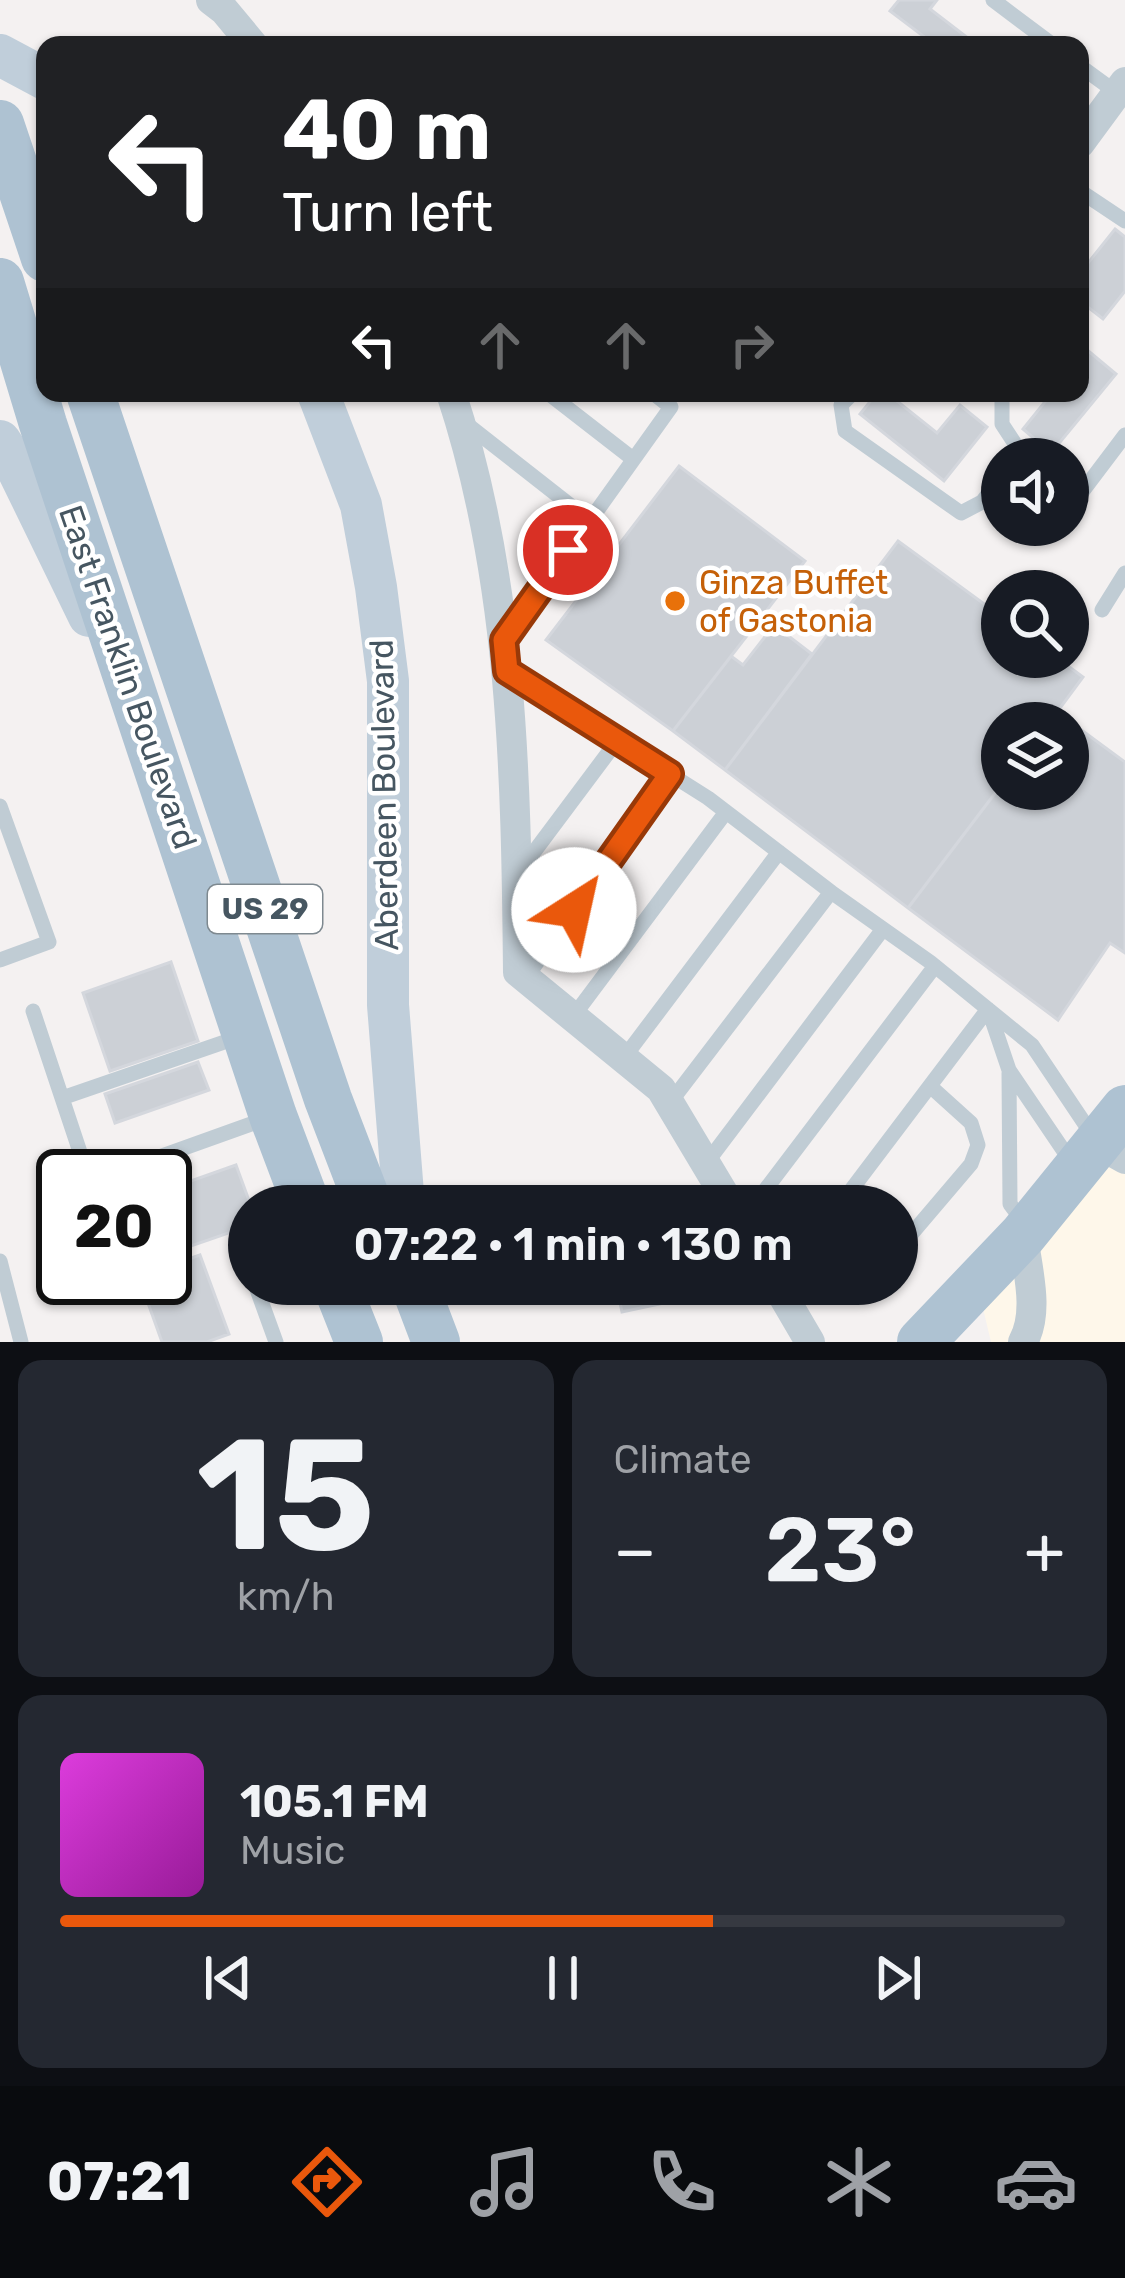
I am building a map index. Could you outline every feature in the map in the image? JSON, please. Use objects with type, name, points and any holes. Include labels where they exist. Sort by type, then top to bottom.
[{"type":"main road","points":[[0,55],[36,74]]},
{"type":"main road","points":[[2,130],[36,231]]},
{"type":"main road","name":"East Franklin Boulevard","points":[[0,282],[36,401]]},
{"type":"main road","name":"East Franklin Boulevard","points":[[36,402],[299,1185]]},
{"type":"main road","name":"East Franklin Boulevard","points":[[93,402],[361,1185]]},
{"type":"main road","name":"Aberdeen Boulevard","points":[[322,402],[361,505],[388,681],[388,1005],[402,1185]]},
{"type":"main road","points":[[0,441],[148,738]]},
{"type":"main road","points":[[921,1342],[1106,1146]]},
{"type":"main road","points":[[342,1305],[352,1340]]},
{"type":"main road","points":[[422,1305],[436,1342]]},
{"type":"street","points":[[211,0],[246,36]]},
{"type":"street","points":[[1089,131],[1121,88]]},
{"type":"street","points":[[455,405],[487,525],[505,656],[514,759],[518,972],[661,1090],[718,1185]]},
{"type":"street","points":[[1023,1342],[1029,1331],[1031,1298],[1025,1232]]},
{"type":"street","points":[[789,1305],[810,1342]]},
{"type":"lane","points":[[993,0],[1041,36]]},
{"type":"lane","points":[[1089,70],[1121,88]]},
{"type":"lane","points":[[1089,197],[1125,221]]},
{"type":"lane","points":[[560,402],[633,459]]},
{"type":"lane","points":[[665,402],[671,407],[589,520],[505,656],[617,741],[726,812],[988,1009],[1032,1045],[1106,1146]]},
{"type":"lane","points":[[843,402],[845,431],[961,513],[981,503]]},
{"type":"lane","points":[[1002,402],[1002,424],[1011,438]]},
{"type":"lane","points":[[455,405],[589,520]]},
{"type":"lane","points":[[1089,483],[1125,435]]},
{"type":"lane","points":[[1102,610],[1125,573]]},
{"type":"lane","points":[[516,875],[617,741]]},
{"type":"lane","points":[[526,978],[670,774]]},
{"type":"lane","points":[[0,806],[50,942],[0,960]]},
{"type":"lane","points":[[572,1018],[726,812]]},
{"type":"lane","points":[[623,1059],[779,852]]},
{"type":"lane","points":[[669,1104],[831,892]]},
{"type":"lane","points":[[705,1165],[884,929]]},
{"type":"lane","points":[[769,1185],[935,966]]},
{"type":"lane","points":[[988,1009],[1010,1070],[1010,1204],[1025,1232]]},
{"type":"lane","points":[[855,1185],[988,1009]]},
{"type":"lane","points":[[33,1011],[79,1149]]},
{"type":"lane","points":[[62,1098],[248,1034]]},
{"type":"lane","points":[[1010,1070],[1106,1146]]},
{"type":"lane","points":[[918,1226],[971,1164],[978,1145],[971,1124],[929,1086]]},
{"type":"lane","points":[[181,1149],[273,1116]]},
{"type":"lane","points":[[0,1261],[21,1342]]},
{"type":"lane","points":[[263,1305],[276,1342]]},
{"type":"shaded area","points":[[1098,1144],[1125,1159],[1125,1342],[991,1342],[977,1283]]},
{"type":"building","points":[[899,0],[937,0],[930,9],[965,36],[923,36],[890,11]]},
{"type":"building","points":[[1115,229],[1125,237],[1125,291],[1103,319],[1089,308],[1089,262]]},
{"type":"building","points":[[1089,352],[1116,374],[1063,438],[1034,438],[1023,429],[1045,402],[1089,402]]},
{"type":"building","points":[[870,402],[898,402],[937,433],[960,405],[987,427],[944,481],[860,414]]},
{"type":"building","name":"Ginza Buffet of Gastonia","points":[[679,466],[805,561],[673,731],[546,640]]},
{"type":"building","points":[[898,541],[981,602],[981,678],[1082,678],[1065,702],[981,702],[982,810],[908,908],[725,770]]},
{"type":"building","points":[[774,625],[812,654],[725,770],[673,731],[731,656],[743,665]]},
{"type":"building","points":[[1089,736],[1125,762],[1125,953],[1110,943],[1058,1020],[908,908],[982,810],[1089,810]]},
{"type":"building","points":[[171,962],[198,1041],[110,1071],[83,993]]},
{"type":"building","points":[[198,1062],[209,1090],[115,1123],[105,1094]]},
{"type":"building","points":[[236,1165],[243,1185],[228,1185],[228,1233],[192,1246],[192,1180]]},
{"type":"building","points":[[200,1255],[229,1334],[207,1342],[162,1342],[149,1305],[192,1305],[192,1258]]},
{"type":"building","points":[[620,1305],[655,1305],[622,1312]]},
{"type":"place","name":"Ginza Buffet of Gastonia","points":[[675,601]]},
{"type":"route","points":[[568,550],[504,640],[507,671],[670,774],[574,910]]}]
